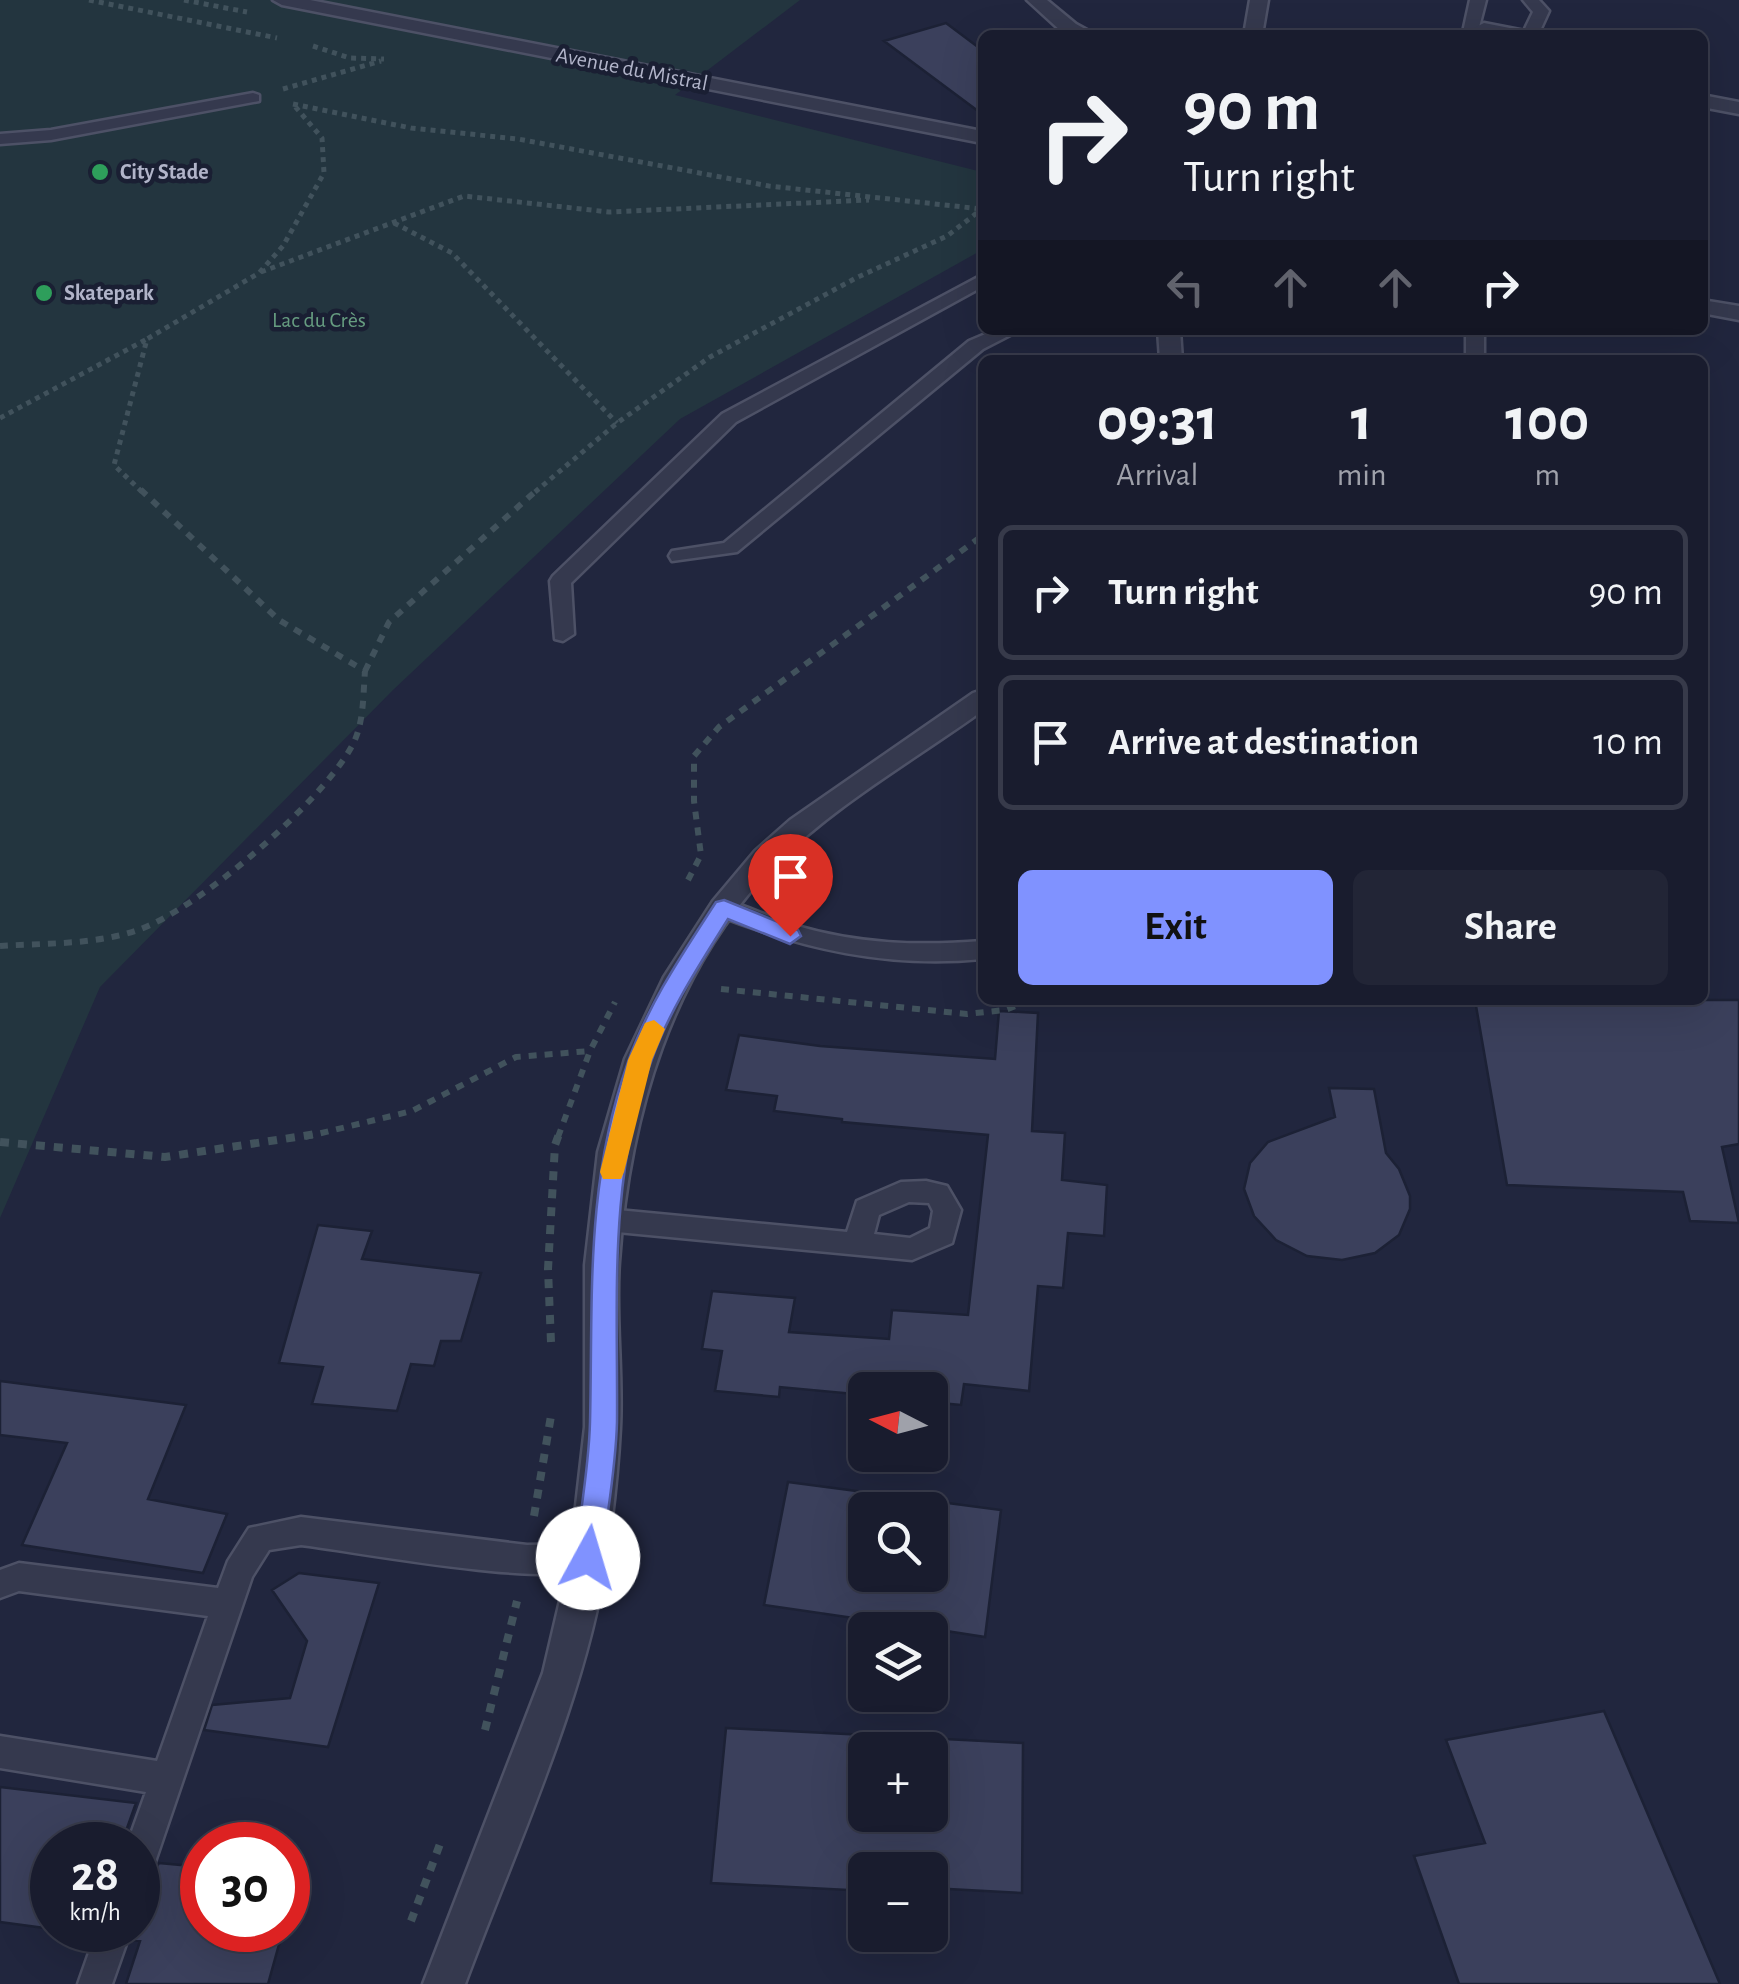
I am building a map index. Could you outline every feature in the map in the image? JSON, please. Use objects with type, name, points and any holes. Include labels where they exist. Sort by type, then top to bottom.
[{"type":"street","name":"Avenue du Mistral","points":[[282,0],[978,136]]},
{"type":"street","points":[[1036,0],[1074,30]]},
{"type":"street","points":[[1254,30],[1259,0]]},
{"type":"street","points":[[1708,102],[1739,108]]},
{"type":"street","points":[[1708,307],[1739,314]]},
{"type":"street","points":[[444,1984],[562,1673],[588,1558],[603,1426],[602,1264],[614,1152],[640,1060],[675,985],[724,908],[764,858],[800,827],[978,702]]},
{"type":"lane","points":[[1471,30],[1478,0]]},
{"type":"lane","points":[[1532,0],[1541,11],[1532,30]]},
{"type":"lane","points":[[0,139],[51,134],[252,98]]},
{"type":"lane","points":[[563,634],[560,581],[729,418],[978,282]]},
{"type":"lane","points":[[679,556],[730,548],[976,344],[998,335]]},
{"type":"lane","points":[[724,908],[790,936],[867,951],[930,956],[978,950]]},
{"type":"lane","points":[[607,1220],[857,1244]]},
{"type":"lane","points":[[152,1822],[239,1571],[260,1538],[301,1531],[527,1560],[588,1558]]},
{"type":"lane","points":[[0,1584],[19,1576],[228,1604]]},
{"type":"lane","points":[[0,1752],[167,1779]]},
{"type":"lane","points":[[94,1984],[106,1952]]},
{"type":"path","points":[[89,0],[280,39]]},
{"type":"path","points":[[252,98],[389,59],[350,58],[299,43]]},
{"type":"path","points":[[252,98],[411,128],[518,139],[769,186],[978,209]]},
{"type":"path","points":[[259,273],[283,246],[324,173],[322,138],[293,104]]},
{"type":"path","points":[[0,418],[147,340],[259,273],[464,196],[609,212],[890,198]]},
{"type":"path","points":[[0,946],[138,930],[212,888],[338,767],[352,746],[362,716],[365,671],[389,622],[476,541],[617,423],[710,357],[856,278],[947,236],[978,212]]},
{"type":"path","points":[[393,223],[452,254],[617,423]]},
{"type":"path","points":[[147,340],[114,465],[279,620],[365,671]]},
{"type":"path","points":[[675,985],[967,1014],[1018,1005]]},
{"type":"path","points":[[0,1142],[165,1158],[284,1142],[412,1110],[516,1057],[590,1051],[640,1060]]},
{"type":"green space","name":"Lac du Crès","points":[[0,0],[800,0],[675,95],[978,171],[978,252],[680,419],[393,690],[100,987],[0,1218]]},
{"type":"building","points":[[946,23],[978,47],[978,111],[884,41]]},
{"type":"building","points":[[1708,1000],[1739,1000],[1739,1144],[1722,1147],[1739,1223],[1690,1221],[1683,1192],[1507,1185],[1476,1005],[1708,1005]]},
{"type":"building","points":[[999,1011],[1038,1013],[1032,1131],[1065,1133],[1062,1180],[1107,1185],[1104,1236],[1068,1233],[1063,1288],[1038,1286],[1029,1391],[964,1384],[961,1405],[948,1404],[948,1372],[848,1372],[848,1393],[780,1387],[779,1397],[715,1391],[722,1351],[702,1349],[712,1291],[795,1298],[789,1332],[889,1339],[892,1310],[968,1315],[988,1135],[842,1122],[774,1111],[777,1096],[726,1090],[739,1035],[820,1046],[995,1059]]},
{"type":"building","points":[[1329,1088],[1374,1089],[1386,1153],[1399,1169],[1410,1196],[1410,1209],[1399,1235],[1375,1253],[1342,1260],[1307,1256],[1276,1240],[1254,1216],[1244,1189],[1250,1163],[1268,1142],[1335,1117]]},
{"type":"building","points":[[318,1225],[372,1231],[362,1259],[481,1273],[461,1341],[441,1341],[434,1366],[411,1364],[397,1411],[312,1404],[323,1367],[279,1363]]},
{"type":"building","points":[[0,1381],[186,1405],[148,1499],[227,1514],[203,1573],[22,1545],[67,1443],[0,1435]]},
{"type":"building","points":[[788,1482],[864,1492],[848,1492],[848,1592],[948,1592],[948,1503],[1001,1510],[985,1637],[948,1631],[948,1612],[848,1612],[848,1617],[764,1605]]},
{"type":"building","points":[[299,1573],[379,1583],[328,1747],[204,1730],[212,1705],[290,1698],[307,1641],[272,1590]]},
{"type":"building","points":[[1604,1711],[1720,1984],[1459,1984],[1414,1856],[1485,1843],[1446,1740]]},
{"type":"building","points":[[726,1728],[848,1734],[848,1832],[948,1832],[948,1739],[1023,1743],[1022,1893],[948,1889],[948,1852],[848,1852],[848,1890],[711,1883]]},
{"type":"building","points":[[0,1787],[136,1803],[129,1822],[30,1822],[30,1926],[0,1922]]},
{"type":"building","points":[[160,1863],[180,1865],[180,1952],[277,1952],[268,1984],[126,1984],[136,1952],[160,1952]]},
{"type":"slow traffic","points":[[612,1172],[640,1060],[654,1029]]},
{"type":"place","name":"City Stade","points":[[100,172]]},
{"type":"place","name":"Skatepark","points":[[44,293]]},
{"type":"route","points":[[588,1558],[603,1426],[602,1264],[614,1152],[640,1060],[675,985],[724,908],[790,936]]}]
